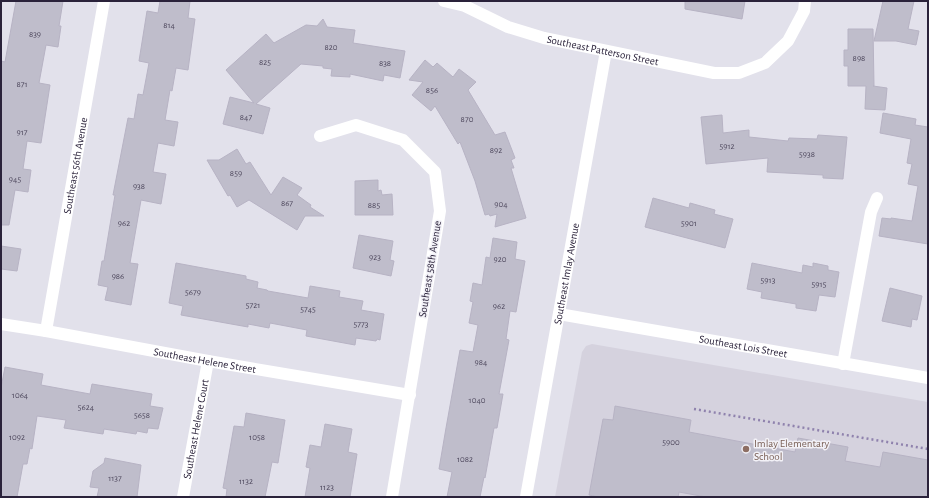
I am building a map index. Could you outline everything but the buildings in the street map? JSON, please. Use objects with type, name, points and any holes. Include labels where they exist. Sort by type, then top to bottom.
[{"type":"street","name":"Southeast 56th Avenue","points":[[46,331],[104,1]]},
{"type":"street","name":"Southeast Patterson Street","points":[[444,1],[465,6],[508,27],[544,38],[714,73],[738,73],[765,63],[788,41],[804,10],[805,1]]},
{"type":"street","name":"Southeast Imlay Avenue","points":[[526,497],[606,51]]},
{"type":"street","name":"Southeast 58th Avenue","points":[[320,136],[356,125],[403,140],[435,172],[440,211],[392,497]]},
{"type":"street","points":[[843,364],[870,212],[877,198]]},
{"type":"street","name":"Southeast Lois Street","points":[[559,314],[928,378]]},
{"type":"street","name":"Southeast Helene Street","points":[[1,324],[410,395]]},
{"type":"street","name":"Southeast Helene Court","points":[[183,497],[208,361]]},
{"type":"path","points":[[694,409],[928,449]]},
{"type":"shaded area","name":"Imlay Elementary School","points":[[592,344],[928,402],[928,497],[555,497],[582,352],[586,346]]},
{"type":"place","name":"Imlay Elementary School","points":[[746,449]]}]
